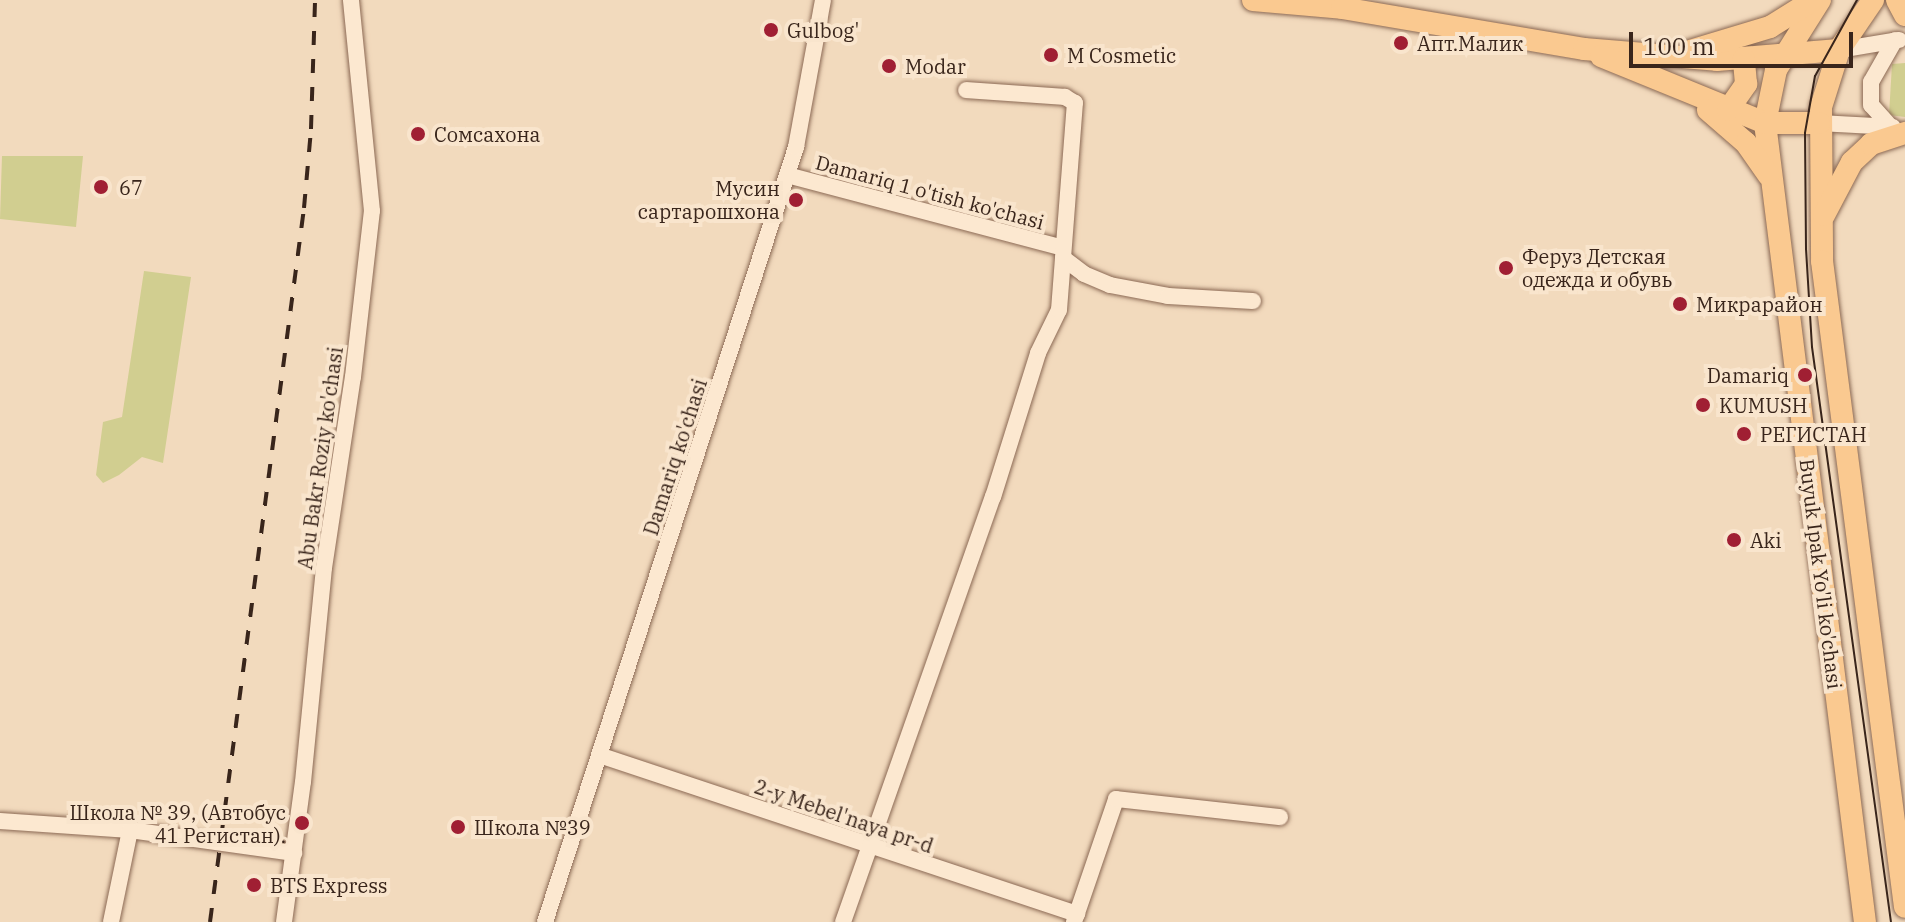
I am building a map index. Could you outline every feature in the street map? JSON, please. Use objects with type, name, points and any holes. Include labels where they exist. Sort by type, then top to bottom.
[{"type":"main road","points":[[1253,0],[1342,8],[1584,49],[1662,56],[1744,59],[1839,50]]},
{"type":"main road","points":[[1662,56],[1745,37],[1770,27],[1813,0]]},
{"type":"main road","name":"Buyuk Ipak Yo'li ko'chasi","points":[[1820,0],[1783,56],[1768,95],[1765,123],[1865,922]]},
{"type":"main road","name":"Buyuk Ipak Yo'li ko'chasi","points":[[1873,0],[1839,50],[1824,94],[1819,123],[1822,261],[1905,907]]},
{"type":"main road","points":[[1897,0],[1905,15]]},
{"type":"main road","points":[[1584,49],[1765,123],[1819,123]]},
{"type":"main road","points":[[1728,110],[1746,84],[1744,59]]},
{"type":"main road","points":[[1674,88],[1738,134],[1762,164],[1772,185]]},
{"type":"main road","points":[[1821,219],[1852,162],[1871,144],[1900,129]]},
{"type":"street","name":"Abu Bakr Roziy ko'chasi","points":[[284,922],[324,568],[353,377],[372,211],[351,0]]},
{"type":"street","name":"Damariq ko'chasi","points":[[545,922],[796,147],[823,0]]},
{"type":"street","points":[[1839,50],[1900,40]]},
{"type":"street","points":[[1900,40],[1871,82],[1871,105],[1900,129]]},
{"type":"street","points":[[843,922],[867,846],[993,497],[1038,353],[1059,310],[1075,103],[1065,97],[966,90]]},
{"type":"street","points":[[1819,123],[1900,129]]},
{"type":"street","name":"Damariq 1 o'tish ko'chasi","points":[[787,175],[1063,253],[1084,274],[1110,285],[1168,296],[1253,301]]},
{"type":"street","name":"2-y Mebel'naya pr-d","points":[[599,755],[1076,918]]},
{"type":"street","points":[[1076,918],[1116,799],[1280,817]]},
{"type":"street","points":[[0,821],[130,830],[294,853]]},
{"type":"street","points":[[111,922],[130,830]]},
{"type":"shaded area","points":[[1905,63],[1905,117],[1889,115],[1892,64]]},
{"type":"shaded area","points":[[2,156],[83,156],[76,227],[0,219]]},
{"type":"shaded area","points":[[144,271],[191,277],[163,463],[142,457],[103,483],[96,475],[103,422],[122,417]]},
{"type":"tram line","points":[[1857,0],[1815,76],[1805,133],[1806,249],[1812,347],[1891,922]]},
{"type":"railway","points":[[210,922],[304,208],[311,129],[315,0]]},
{"type":"place","name":"Gulbog'","points":[[771,30]]},
{"type":"place","name":"Апт.Малик","points":[[1401,43]]},
{"type":"place","name":"M Cosmetic","points":[[1051,55]]},
{"type":"place","name":"Modar","points":[[889,66]]},
{"type":"place","name":"Сомсахона","points":[[418,134]]},
{"type":"place","name":"67","points":[[101,187]]},
{"type":"place","name":"Мусин сартарошхона","points":[[796,200]]},
{"type":"place","name":"Феруз Детская одежда и обувь","points":[[1506,268]]},
{"type":"place","name":"Микрарайон","points":[[1680,304]]},
{"type":"place","name":"Damariq","points":[[1805,375]]},
{"type":"place","name":"KUMUSH","points":[[1703,405]]},
{"type":"place","name":"РЕГИСТАН","points":[[1744,434]]},
{"type":"place","name":"Aki","points":[[1734,540]]},
{"type":"place","name":"Школа № 39, (Автобус 41 Регистан).","points":[[302,823]]},
{"type":"place","name":"Школа №39","points":[[458,827]]},
{"type":"place","name":"BTS Express","points":[[254,885]]}]
